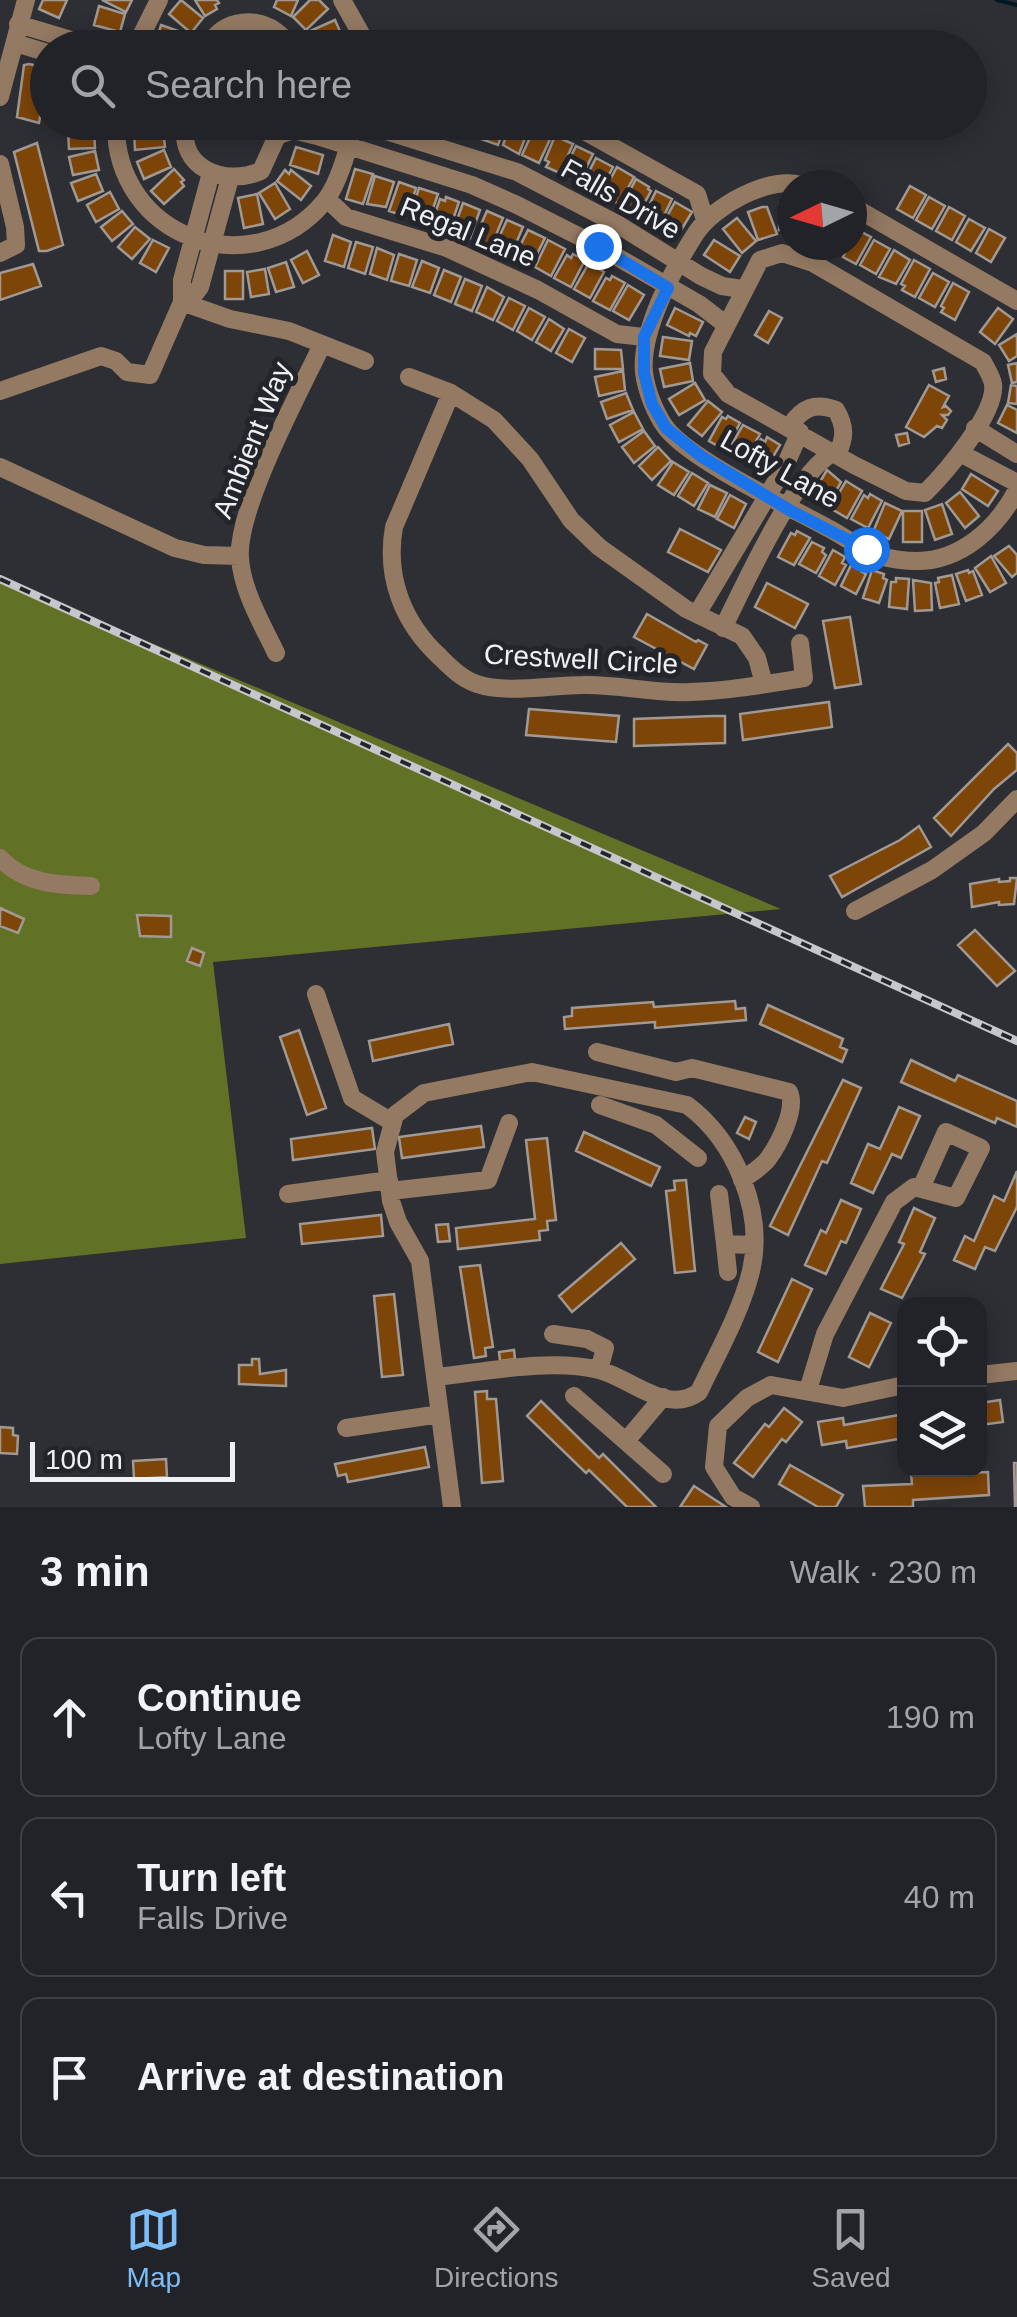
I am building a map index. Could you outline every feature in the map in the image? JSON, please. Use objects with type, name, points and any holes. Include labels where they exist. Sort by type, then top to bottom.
[{"type":"street","points":[[0,97],[26,0]]},
{"type":"street","points":[[144,30],[159,0]]},
{"type":"street","points":[[342,0],[359,30]]},
{"type":"street","points":[[220,30],[251,22],[274,30]]},
{"type":"street","points":[[18,24],[38,30]]},
{"type":"street","points":[[15,44],[30,48]]},
{"type":"street","points":[[117,140],[118,158],[138,200],[166,226],[212,242],[254,245],[298,226],[327,199],[349,146]]},
{"type":"street","points":[[182,302],[191,299],[200,287],[230,178],[199,167],[186,140]]},
{"type":"street","name":"Falls Drive","points":[[230,178],[260,171],[276,140]]},
{"type":"street","name":"Falls Drive","points":[[328,140],[472,184],[598,246],[713,313],[725,324]]},
{"type":"street","name":"Falls Drive","points":[[349,146],[351,140]]},
{"type":"street","name":"Falls Drive","points":[[414,140],[517,172],[618,224],[678,264],[722,286],[742,289]]},
{"type":"street","points":[[600,140],[697,194],[705,220]]},
{"type":"street","points":[[0,164],[16,245],[0,254]]},
{"type":"street","points":[[0,391],[102,356],[116,361],[127,372],[150,376],[182,302],[182,280],[192,235],[211,172]]},
{"type":"street","points":[[644,337],[678,264],[705,220],[728,203],[777,186]]},
{"type":"street","name":"Regal Lane","points":[[327,199],[346,216],[447,248],[538,290],[617,334],[644,337]]},
{"type":"street","points":[[867,215],[1017,301]]},
{"type":"street","points":[[782,253],[813,263],[983,362],[993,383],[992,399],[960,453],[926,493],[916,494],[888,483],[728,394],[712,374],[713,352],[742,289],[760,260],[782,253]]},
{"type":"street","points":[[182,302],[230,319],[290,332],[365,362]]},
{"type":"street","name":"Lofty Lane","points":[[644,337],[644,373],[652,404],[666,428],[692,450],[787,508],[882,557],[932,560],[967,547],[991,527],[1017,490]]},
{"type":"street","name":"Ambient Way","points":[[276,653],[243,576],[239,556],[242,536],[256,487],[322,347]]},
{"type":"street","name":"Crestwell Circle","points":[[409,377],[451,393],[494,420],[530,459],[571,520],[599,547],[697,614],[742,636],[758,658],[764,684],[691,692],[588,684],[504,688],[466,680],[430,648],[404,614],[390,549],[394,527],[451,393]]},
{"type":"street","points":[[723,628],[787,508],[820,460],[835,454],[845,438],[836,410],[814,405],[803,410],[795,429]]},
{"type":"street","points":[[975,428],[1017,454]]},
{"type":"street","name":"Crestwell Circle","points":[[697,614],[784,468],[795,429]]},
{"type":"street","points":[[960,453],[1017,483]]},
{"type":"street","name":"Ambient Way","points":[[0,467],[175,548],[204,555],[239,556]]},
{"type":"street","points":[[764,684],[804,678],[800,644]]},
{"type":"street","points":[[855,911],[932,870],[984,833],[1017,799]]},
{"type":"street","points":[[0,858],[25,877],[52,884],[91,886]]},
{"type":"street","points":[[316,994],[352,1098],[392,1122]]},
{"type":"street","points":[[598,1052],[676,1072],[692,1068],[789,1092],[793,1097],[792,1110],[767,1161],[742,1180]]},
{"type":"street","points":[[436,1378],[544,1366],[599,1370],[675,1401],[688,1400],[699,1392],[751,1272],[754,1244],[742,1180],[726,1148],[696,1112],[687,1104],[532,1072],[424,1093],[405,1105],[392,1122],[385,1152],[389,1186],[398,1222],[420,1262],[452,1507]]},
{"type":"street","points":[[649,1122],[676,1072]]},
{"type":"street","points":[[600,1105],[649,1122],[680,1141],[698,1158]]},
{"type":"street","points":[[288,1194],[488,1180],[509,1123]]},
{"type":"street","points":[[808,1390],[825,1334],[894,1202],[914,1186],[921,1188]]},
{"type":"street","points":[[718,1194],[728,1272]]},
{"type":"street","points":[[725,1244],[754,1244]]},
{"type":"street","points":[[553,1334],[588,1339],[605,1348],[599,1370]]},
{"type":"street","points":[[987,1375],[1017,1370]]},
{"type":"street","points":[[751,1507],[733,1496],[714,1467],[718,1426],[747,1398],[771,1384],[842,1398],[897,1386]]},
{"type":"street","points":[[574,1396],[663,1474]]},
{"type":"street","points":[[626,1441],[662,1397]]},
{"type":"street","points":[[346,1428],[440,1414]]},
{"type":"green space","points":[[0,579],[781,909],[213,962],[246,1238],[0,1264]]},
{"type":"building","points":[[43,0],[67,0],[59,18],[39,9]]},
{"type":"building","points":[[102,0],[132,0],[126,12]]},
{"type":"building","points":[[181,0],[203,18],[193,30],[188,30],[169,14]]},
{"type":"building","points":[[195,0],[219,3],[215,5],[217,9],[205,16]]},
{"type":"building","points":[[277,0],[298,0],[291,16],[274,7]]},
{"type":"building","points":[[310,0],[319,0],[328,9],[306,30],[293,17]]},
{"type":"building","points":[[99,6],[125,14],[121,30],[94,25]]},
{"type":"building","points":[[335,20],[339,30],[312,30]]},
{"type":"building","points":[[30,64],[30,121],[17,117],[24,65]]},
{"type":"building","points":[[68,140],[95,140],[95,148],[69,149]]},
{"type":"building","points":[[134,140],[164,140],[165,147],[135,150]]},
{"type":"building","points":[[505,140],[524,140],[519,154],[503,145]]},
{"type":"building","points":[[529,140],[550,140],[539,163],[522,155]]},
{"type":"building","points":[[553,140],[573,144],[560,173],[546,167],[549,162],[545,160]]},
{"type":"building","points":[[37,143],[63,245],[47,251],[39,251],[14,152]]},
{"type":"building","points":[[576,146],[593,154],[579,182],[564,171]]},
{"type":"building","points":[[296,147],[323,155],[318,174],[290,165]]},
{"type":"building","points":[[164,150],[171,167],[144,179],[137,162]]},
{"type":"building","points":[[95,151],[99,170],[73,175],[69,157]]},
{"type":"building","points":[[596,158],[613,167],[599,193],[583,183]]},
{"type":"building","points":[[617,167],[634,177],[619,204],[606,197],[608,193],[604,191]]},
{"type":"building","points":[[174,169],[184,180],[184,186],[164,204],[151,191]]},
{"type":"building","points":[[355,169],[373,174],[363,204],[346,199]]},
{"type":"building","points":[[285,170],[289,174],[291,170],[311,186],[301,200],[277,181]]},
{"type":"building","points":[[96,174],[103,191],[78,201],[71,183]]},
{"type":"building","points":[[375,176],[394,182],[386,207],[367,204]]},
{"type":"building","points":[[636,179],[651,191],[638,215],[622,206]]},
{"type":"building","points":[[399,182],[416,188],[407,217],[389,211]]},
{"type":"building","points":[[275,183],[290,209],[275,219],[259,193]]},
{"type":"building","points":[[910,186],[926,195],[913,218],[897,209]]},
{"type":"building","points":[[419,188],[438,194],[429,220],[425,218],[424,222],[410,217]]},
{"type":"building","points":[[656,191],[672,199],[659,226],[643,218]]},
{"type":"building","points":[[110,192],[119,209],[96,222],[87,205]]},
{"type":"building","points":[[257,194],[263,224],[244,228],[238,198]]},
{"type":"building","points":[[446,197],[459,202],[449,231],[431,225],[440,199],[445,201]]},
{"type":"building","points":[[929,197],[945,206],[932,229],[916,220]]},
{"type":"building","points":[[675,202],[692,212],[677,237],[661,227]]},
{"type":"building","points":[[463,203],[480,210],[470,238],[453,231]]},
{"type":"building","points":[[767,207],[777,234],[758,240],[748,212]]},
{"type":"building","points":[[949,207],[965,216],[952,240],[936,231]]},
{"type":"building","points":[[122,211],[133,224],[112,241],[101,227]]},
{"type":"building","points":[[487,211],[503,218],[491,247],[474,240]]},
{"type":"building","points":[[737,218],[756,241],[742,253],[723,229]]},
{"type":"building","points":[[969,219],[985,228],[971,251],[956,242]]},
{"type":"building","points":[[507,220],[523,227],[511,255],[494,248]]},
{"type":"building","points":[[135,227],[150,239],[132,259],[118,247]]},
{"type":"building","points":[[989,229],[1005,238],[991,262],[976,253]]},
{"type":"building","points":[[528,230],[545,238],[531,266],[514,258]]},
{"type":"building","points":[[333,235],[351,242],[344,267],[325,261]]},
{"type":"building","points":[[153,240],[169,248],[156,272],[140,263]]},
{"type":"building","points":[[548,240],[565,249],[551,276],[535,267]]},
{"type":"building","points":[[714,240],[740,256],[730,272],[704,255]]},
{"type":"building","points":[[874,240],[890,249],[876,274],[860,265],[867,260]]},
{"type":"building","points":[[356,242],[373,247],[365,274],[348,268]]},
{"type":"building","points":[[377,248],[394,255],[387,280],[370,274]]},
{"type":"building","points":[[894,250],[910,260],[896,284],[879,277]]},
{"type":"building","points":[[307,251],[319,275],[303,283],[291,260]]},
{"type":"building","points":[[399,254],[417,260],[409,286],[391,281]]},
{"type":"building","points":[[573,254],[585,260],[571,287],[554,278],[567,255],[571,258]]},
{"type":"building","points":[[914,260],[930,269],[915,297],[902,290],[905,286],[901,284]]},
{"type":"building","points":[[422,261],[439,268],[430,293],[412,287]]},
{"type":"building","points":[[286,262],[294,287],[276,292],[268,268]]},
{"type":"building","points":[[589,263],[604,272],[590,298],[574,289]]},
{"type":"building","points":[[33,264],[41,286],[0,300],[0,273]]},
{"type":"building","points":[[265,269],[269,294],[251,297],[247,272]]},
{"type":"building","points":[[444,270],[461,277],[451,302],[434,295]]},
{"type":"building","points":[[225,271],[243,271],[243,299],[225,299]]},
{"type":"building","points":[[933,273],[949,282],[935,307],[919,298]]},
{"type":"building","points":[[612,276],[625,283],[610,310],[593,301],[606,278],[610,280]]},
{"type":"building","points":[[465,279],[482,286],[472,311],[455,304]]},
{"type":"building","points":[[953,283],[969,292],[955,320],[941,312]]},
{"type":"building","points":[[628,285],[644,295],[629,320],[613,311]]},
{"type":"building","points":[[487,287],[504,297],[493,320],[476,312]]},
{"type":"building","points":[[509,298],[525,306],[513,330],[497,321]]},
{"type":"building","points":[[529,308],[545,317],[532,340],[517,331]]},
{"type":"building","points":[[675,308],[703,322],[696,336],[667,325]]},
{"type":"building","points":[[998,308],[1013,319],[995,344],[980,332]]},
{"type":"building","points":[[769,311],[782,318],[768,343],[755,335]]},
{"type":"building","points":[[549,319],[564,329],[551,351],[536,342]]},
{"type":"building","points":[[569,329],[585,338],[572,362],[556,353]]},
{"type":"building","points":[[1017,334],[1017,356],[1009,361],[999,345]]},
{"type":"building","points":[[663,337],[692,341],[689,360],[660,356]]},
{"type":"building","points":[[595,349],[621,350],[623,369],[595,369]]},
{"type":"building","points":[[690,363],[693,381],[664,387],[660,369]]},
{"type":"building","points":[[1017,363],[1017,382],[1012,383],[1008,365]]},
{"type":"building","points":[[944,368],[946,379],[936,382],[933,371]]},
{"type":"building","points":[[623,371],[625,390],[599,396],[595,377]]},
{"type":"building","points":[[695,383],[705,400],[679,415],[669,399]]},
{"type":"building","points":[[929,385],[949,396],[943,407],[951,411],[942,415],[947,420],[942,428],[937,426],[924,437],[906,427]]},
{"type":"building","points":[[1011,385],[1017,386],[1017,404],[1008,403]]},
{"type":"building","points":[[626,393],[633,410],[607,419],[601,402]]},
{"type":"building","points":[[708,401],[722,412],[702,436],[688,425]]},
{"type":"building","points":[[1007,405],[1017,410],[1017,433],[998,423]]},
{"type":"building","points":[[634,412],[643,429],[619,442],[610,425]]},
{"type":"building","points":[[722,417],[740,423],[725,450],[709,441]]},
{"type":"building","points":[[743,425],[760,434],[745,460],[728,451]]},
{"type":"building","points":[[644,431],[655,446],[634,463],[622,447]]},
{"type":"building","points":[[907,433],[909,443],[899,446],[896,435]]},
{"type":"building","points":[[767,437],[780,445],[764,472],[747,463],[761,439],[765,442]]},
{"type":"building","points":[[658,447],[671,461],[652,480],[639,466]]},
{"type":"building","points":[[673,462],[689,472],[674,495],[658,485]]},
{"type":"building","points":[[827,470],[841,482],[827,507],[811,497]]},
{"type":"building","points":[[692,473],[708,483],[694,506],[678,496]]},
{"type":"building","points":[[971,474],[998,491],[988,506],[962,489]]},
{"type":"building","points":[[846,481],[862,491],[847,518],[830,508]]},
{"type":"building","points":[[710,485],[727,493],[715,517],[698,509]]},
{"type":"building","points":[[960,492],[979,516],[965,528],[946,503]]},
{"type":"building","points":[[870,494],[882,501],[868,528],[851,519],[864,495],[868,498]]},
{"type":"building","points":[[730,495],[746,504],[734,528],[717,519]]},
{"type":"building","points":[[885,503],[902,511],[889,539],[873,532]]},
{"type":"building","points":[[942,504],[952,534],[935,540],[925,510]]},
{"type":"building","points":[[903,511],[922,511],[922,542],[903,542]]},
{"type":"building","points":[[680,529],[721,550],[708,572],[668,552]]},
{"type":"building","points":[[797,531],[810,538],[794,565],[778,557],[791,533],[795,535]]},
{"type":"building","points":[[812,542],[824,548],[822,552],[826,555],[816,573],[799,564]]},
{"type":"building","points":[[1009,546],[1017,555],[1017,573],[1012,577],[994,556]]},
{"type":"building","points":[[833,550],[845,557],[842,563],[846,565],[835,585],[819,576]]},
{"type":"building","points":[[991,556],[1006,583],[990,592],[975,568]]},
{"type":"building","points":[[853,561],[865,567],[862,572],[866,574],[856,594],[841,586]]},
{"type":"building","points":[[872,570],[884,574],[887,580],[879,603],[863,598]]},
{"type":"building","points":[[973,571],[982,595],[966,601],[956,574]]},
{"type":"building","points":[[952,575],[959,604],[940,608],[935,583],[938,578]]},
{"type":"building","points":[[896,578],[909,579],[907,609],[889,607],[891,582],[896,582]]},
{"type":"building","points":[[913,580],[931,583],[932,610],[915,611]]},
{"type":"building","points":[[767,583],[808,604],[795,628],[755,607]]},
{"type":"building","points":[[647,614],[707,645],[694,669],[634,637]]},
{"type":"building","points":[[850,617],[861,684],[835,688],[823,621]]},
{"type":"building","points":[[829,702],[832,727],[743,740],[740,714]]},
{"type":"building","points":[[529,709],[619,716],[616,742],[526,735]]},
{"type":"building","points":[[725,716],[725,743],[634,746],[634,719]]},
{"type":"building","points":[[1008,744],[1017,753],[1017,770],[951,836],[934,818]]},
{"type":"building","points":[[919,826],[931,847],[842,897],[830,876]]},
{"type":"building","points":[[1017,878],[1014,904],[999,902],[972,907],[970,884]]},
{"type":"building","points":[[0,908],[24,919],[18,933],[0,926]]},
{"type":"building","points":[[137,915],[171,916],[171,937],[140,936]]},
{"type":"building","points":[[975,930],[1015,971],[997,986],[958,945]]},
{"type":"building","points":[[192,948],[204,953],[200,966],[187,961]]},
{"type":"building","points":[[735,1001],[736,1009],[745,1008],[746,1020],[655,1028],[655,1022],[565,1029],[564,1017],[572,1016],[572,1008]]},
{"type":"building","points":[[768,1005],[843,1039],[840,1047],[847,1050],[842,1062],[760,1024]]},
{"type":"building","points":[[449,1024],[453,1044],[373,1061],[369,1041]]},
{"type":"building","points":[[299,1030],[326,1108],[307,1115],[280,1037]]},
{"type":"building","points":[[911,1060],[955,1081],[958,1075],[1017,1101],[1017,1127],[997,1118],[995,1123],[901,1082]]},
{"type":"building","points":[[843,1080],[861,1088],[788,1235],[770,1226]]},
{"type":"building","points":[[899,1107],[920,1116],[901,1158],[892,1154],[873,1193],[851,1183],[868,1144],[880,1149]]},
{"type":"building","points":[[745,1117],[756,1122],[749,1139],[737,1133]]},
{"type":"building","points":[[481,1126],[484,1147],[402,1158],[399,1137]]},
{"type":"building","points":[[372,1128],[375,1149],[293,1160],[291,1139]]},
{"type":"building","points":[[584,1132],[660,1167],[651,1186],[576,1151]]},
{"type":"building","points":[[547,1138],[556,1220],[547,1221],[548,1230],[539,1231],[540,1240],[458,1249],[456,1228],[535,1219],[526,1140]]},
{"type":"building","points":[[1017,1171],[1017,1207],[995,1251],[985,1247],[975,1269],[954,1260],[965,1236],[974,1241],[994,1196],[1004,1201]]},
{"type":"building","points":[[686,1180],[695,1271],[675,1273],[666,1191],[675,1190],[674,1181]]},
{"type":"building","points":[[841,1200],[861,1209],[826,1274],[805,1265]]},
{"type":"building","points":[[914,1208],[935,1218],[920,1252],[925,1254],[903,1297],[881,1289],[904,1244],[899,1242]]},
{"type":"building","points":[[381,1215],[383,1236],[302,1244],[300,1224]]},
{"type":"building","points":[[448,1224],[450,1241],[438,1242],[436,1225]]},
{"type":"building","points":[[621,1243],[635,1259],[572,1312],[559,1296]]},
{"type":"building","points":[[480,1265],[493,1347],[485,1348],[486,1356],[474,1358],[460,1267]]},
{"type":"building","points":[[792,1279],[812,1289],[778,1362],[758,1352]]},
{"type":"building","points":[[394,1294],[403,1375],[382,1377],[374,1296]]},
{"type":"building","points":[[870,1313],[891,1323],[869,1367],[849,1357]]},
{"type":"building","points":[[514,1350],[515,1359],[500,1361],[499,1352]]},
{"type":"building","points":[[252,1359],[259,1359],[260,1374],[286,1370],[286,1386],[239,1384],[239,1365],[252,1365]]},
{"type":"building","points":[[487,1391],[487,1399],[496,1399],[503,1481],[482,1483],[475,1392]]},
{"type":"building","points":[[1000,1400],[1003,1422],[987,1424],[987,1402]]},
{"type":"building","points":[[541,1401],[599,1458],[603,1454],[656,1507],[627,1507],[589,1470],[586,1473],[527,1416]]},
{"type":"building","points":[[784,1408],[802,1422],[786,1442],[782,1439],[753,1477],[734,1463],[765,1424],[769,1427]]},
{"type":"building","points":[[897,1415],[897,1439],[847,1448],[846,1441],[822,1445],[818,1422],[843,1418],[844,1425]]},
{"type":"building","points":[[0,1427],[13,1428],[13,1435],[18,1436],[17,1454],[0,1453]]},
{"type":"building","points":[[425,1447],[429,1467],[348,1482],[346,1474],[338,1476],[335,1464]]},
{"type":"building","points":[[166,1459],[167,1477],[134,1479],[133,1461]]},
{"type":"building","points":[[1017,1463],[1017,1507],[1015,1507]]},
{"type":"building","points":[[790,1465],[843,1495],[836,1507],[818,1507],[779,1484]]},
{"type":"building","points":[[988,1472],[989,1495],[913,1500],[913,1507],[865,1507],[863,1486],[912,1484],[911,1477],[987,1477]]},
{"type":"building","points":[[694,1486],[726,1507],[680,1507]]},
{"type":"waterway","points":[[997,0],[1017,5]]},
{"type":"railway","points":[[0,579],[1017,1041]]},
{"type":"route","points":[[598,246],[668,288],[644,337],[644,373],[652,404],[666,428],[682,444],[791,511],[866,549]]}]
